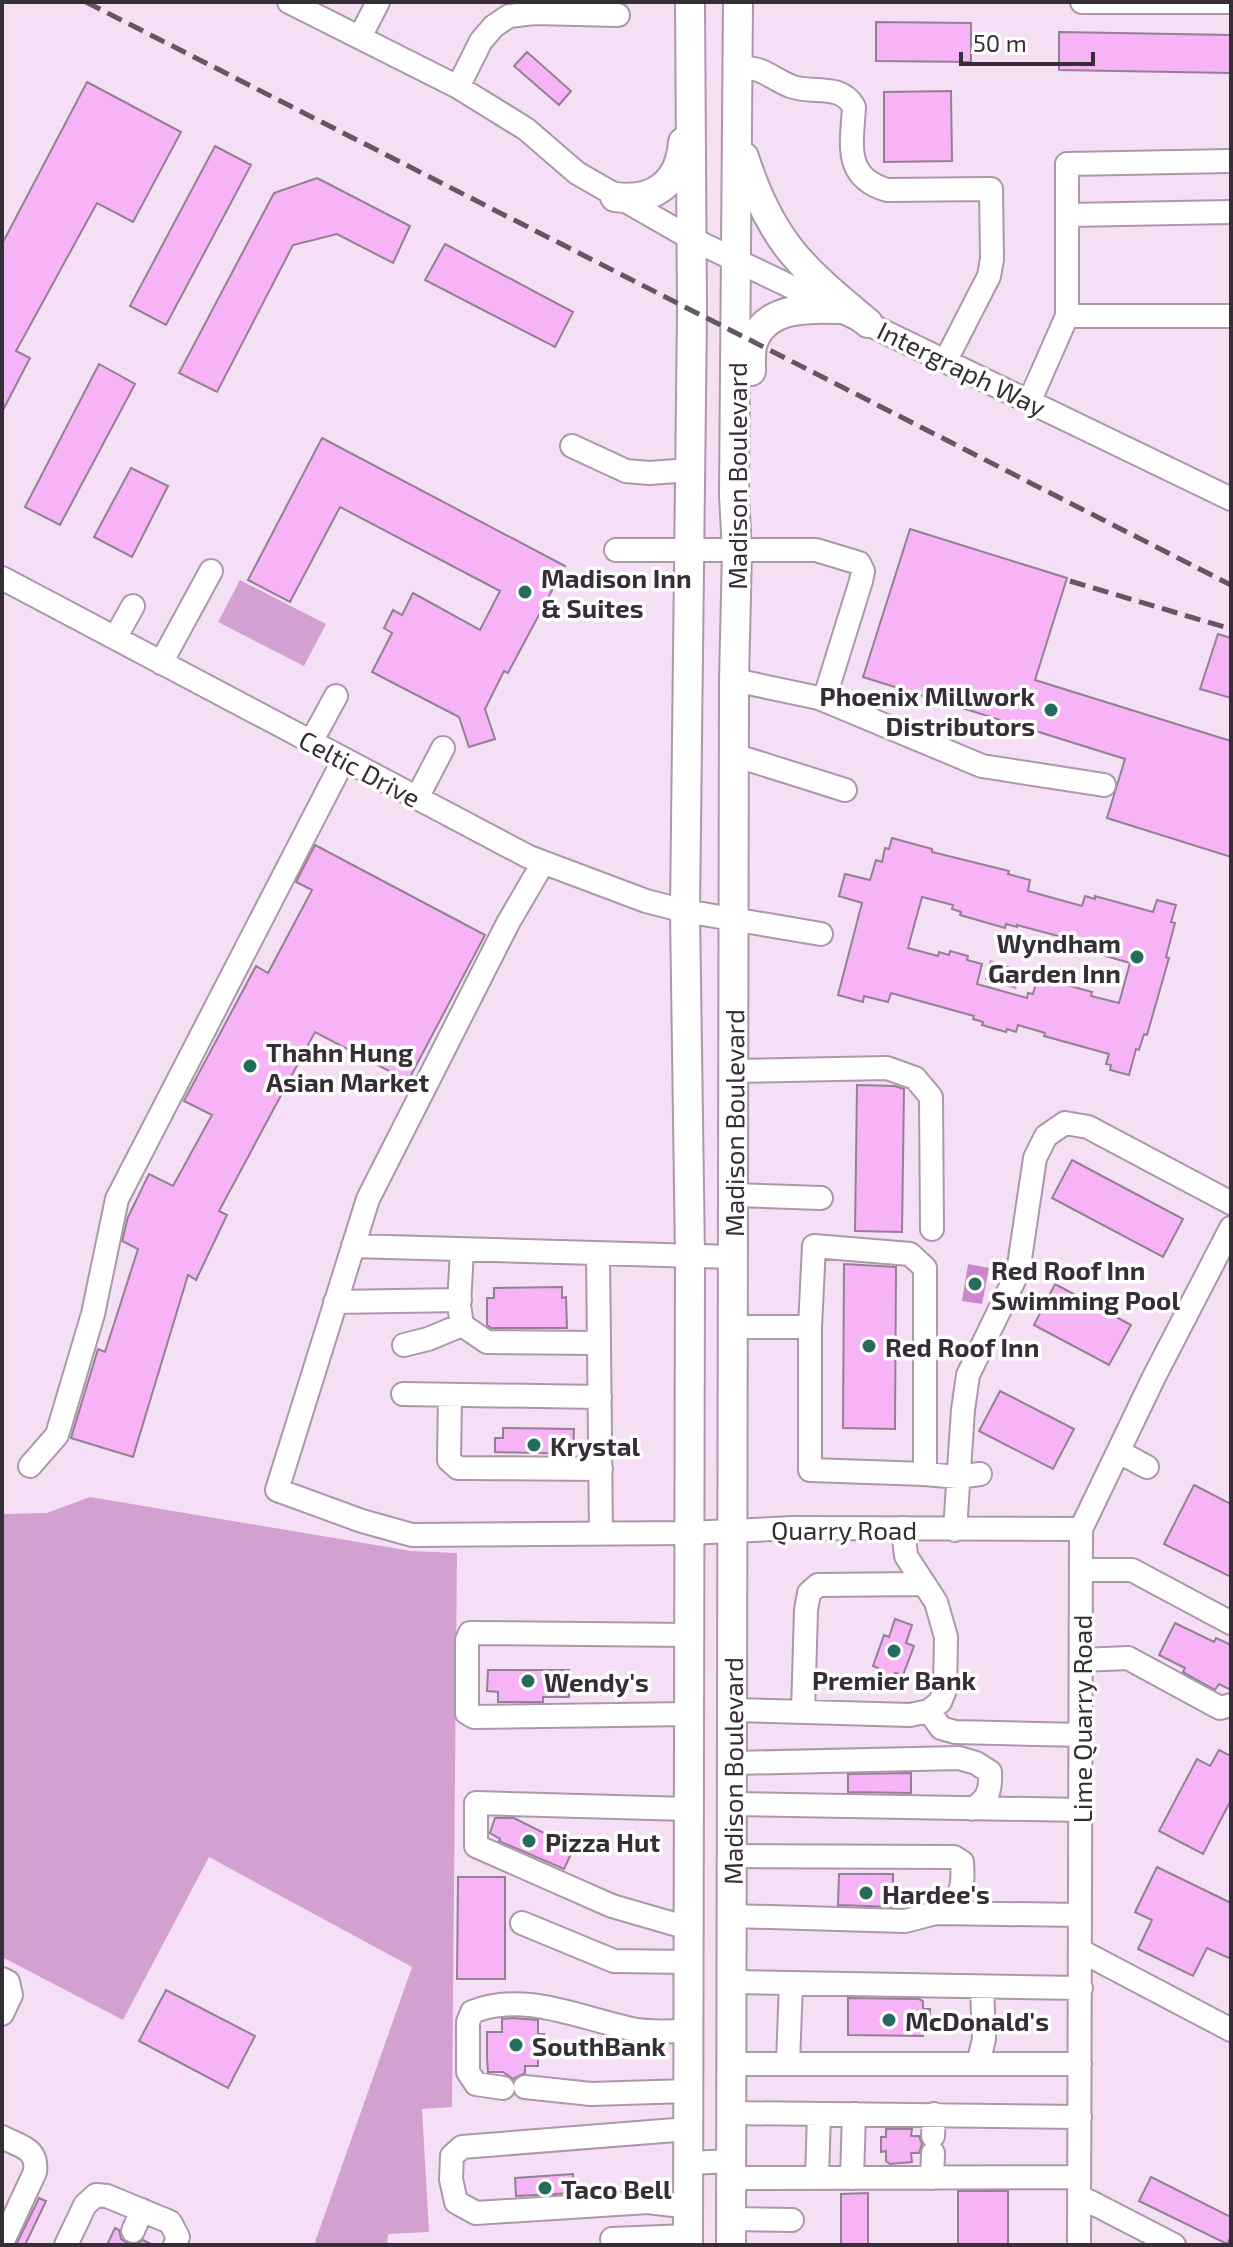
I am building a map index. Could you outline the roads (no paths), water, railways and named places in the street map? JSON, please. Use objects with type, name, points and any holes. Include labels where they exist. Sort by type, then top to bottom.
[{"type":"main road","points":[[615,197],[631,199],[647,196],[663,186],[678,170],[683,146],[684,58],[690,2]]},
{"type":"main road","name":"Madison Boulevard","points":[[688,2240],[690,1257],[685,911],[691,551],[690,2]]},
{"type":"main road","name":"Madison Boulevard","points":[[731,2232],[734,680],[737,551],[734,495],[738,2]]},
{"type":"main road","points":[[737,134],[764,212],[782,242],[802,266],[868,323]]},
{"type":"main road","points":[[734,495],[748,421],[752,341],[762,326],[798,308],[838,309]]},
{"type":"street","name":"Intergraph Way","points":[[289,2],[458,87],[526,129],[577,173],[692,239],[1231,499]]},
{"type":"street","points":[[360,37],[378,2]]},
{"type":"street","points":[[1082,2],[1231,2]]},
{"type":"street","points":[[458,87],[481,41],[494,26],[509,16],[534,13],[618,15]]},
{"type":"street","points":[[737,67],[758,68],[789,85],[804,90],[825,89],[850,99],[854,107],[853,161],[870,185],[887,190],[991,189],[992,259],[989,276],[946,360]]},
{"type":"street","points":[[1030,400],[1067,316],[1067,164],[1231,161]]},
{"type":"street","points":[[1067,215],[1231,212]]},
{"type":"street","points":[[1067,316],[1231,316]]},
{"type":"street","points":[[572,446],[626,471],[691,470]]},
{"type":"street","points":[[616,550],[816,550],[859,563],[863,571],[861,581],[824,700]]},
{"type":"street","points":[[161,663],[211,571]]},
{"type":"street","name":"Celtic Drive","points":[[2,578],[543,863],[632,897],[685,911],[821,934]]},
{"type":"street","points":[[115,638],[133,606]]},
{"type":"street","points":[[734,680],[824,700],[982,766],[1104,785]]},
{"type":"street","points":[[311,742],[336,696]]},
{"type":"street","points":[[417,798],[443,748]]},
{"type":"street","points":[[734,755],[845,790]]},
{"type":"street","points":[[30,1466],[57,1435],[93,1314],[117,1199],[344,759]]},
{"type":"street","points":[[460,1300],[335,1302],[368,1199],[518,903],[543,863]]},
{"type":"street","points":[[733,1071],[887,1068],[915,1078],[931,1097],[932,1229]]},
{"type":"street","name":"Quarry Road","points":[[955,1530],[969,1475],[968,1375],[992,1345],[1018,1272],[1034,1238],[1035,1158],[1046,1136],[1065,1123],[1088,1127],[1231,1203]]},
{"type":"street","points":[[733,1195],[821,1198]]},
{"type":"street","name":"Lime Quarry Road","points":[[1086,2242],[1079,2186],[1080,1915],[1082,1810],[1091,1764],[1082,1735],[1081,1529],[1231,1228]]},
{"type":"street","points":[[353,1246],[733,1257]]},
{"type":"street","points":[[925,1474],[925,1268],[910,1254],[814,1246],[810,1327],[810,1470],[925,1474],[969,1475]]},
{"type":"street","points":[[462,1250],[462,1325]]},
{"type":"street","points":[[598,1254],[601,1533]]},
{"type":"street","name":"Quarry Road","points":[[335,1302],[277,1490],[362,1521],[412,1535],[903,1528],[1081,1529]]},
{"type":"street","points":[[462,1325],[487,1342],[599,1343]]},
{"type":"street","points":[[404,1345],[462,1325]]},
{"type":"street","points":[[733,1327],[810,1327]]},
{"type":"street","points":[[403,1394],[600,1397]]},
{"type":"street","points":[[450,1395],[449,1460],[458,1468],[601,1469]]},
{"type":"street","points":[[1119,1452],[1147,1467]]},
{"type":"street","points":[[734,1710],[910,1715],[929,1711],[940,1702],[945,1690],[946,1637],[936,1602],[906,1556],[903,1528]]},
{"type":"street","points":[[1081,1570],[1132,1570],[1231,1623]]},
{"type":"street","points":[[803,1712],[809,1593],[818,1585],[923,1584]]},
{"type":"street","points":[[689,1635],[470,1633],[467,1640],[467,1713],[474,1717],[689,1714]]},
{"type":"street","points":[[1081,1660],[1128,1658],[1220,1708],[1231,1705]]},
{"type":"street","points":[[929,1711],[941,1728],[955,1732],[1082,1735]]},
{"type":"street","points":[[734,1763],[959,1758],[976,1763],[990,1772],[991,1789],[984,1801],[972,1809]]},
{"type":"street","points":[[687,1809],[476,1803],[476,1846],[612,1906],[688,1928]]},
{"type":"street","points":[[734,1804],[1082,1810]]},
{"type":"street","points":[[733,1916],[905,1921],[936,1913],[954,1904],[964,1885],[962,1862],[954,1857],[734,1856]]},
{"type":"street","points":[[936,1913],[1080,1915]]},
{"type":"street","points":[[522,1923],[614,1961],[688,1962]]},
{"type":"street","points":[[1081,1951],[1231,2030]]},
{"type":"street","points":[[2,1979],[8,1982],[11,1995],[2,2014]]},
{"type":"street","points":[[731,1982],[1081,1988]]},
{"type":"street","points":[[788,2063],[791,1983]]},
{"type":"street","points":[[978,2064],[984,2039],[982,1987]]},
{"type":"street","points":[[688,2091],[591,2094],[476,2084],[468,2072],[468,2022],[472,2012],[487,2006],[525,2004],[635,2030],[689,2031]]},
{"type":"street","points":[[731,2064],[1080,2064]]},
{"type":"street","points":[[731,2113],[854,2114],[933,2134],[1080,2117]]},
{"type":"street","points":[[817,2178],[819,2114]]},
{"type":"street","points":[[852,2178],[854,2114]]},
{"type":"street","points":[[688,2129],[462,2147],[452,2156],[451,2179],[456,2202],[476,2213],[648,2202],[689,2207]]},
{"type":"street","points":[[932,2178],[933,2134]]},
{"type":"street","points":[[2,2137],[32,2152],[36,2160],[35,2172],[2,2243]]},
{"type":"street","points":[[688,2163],[817,2178],[932,2178],[1079,2186],[1174,2245]]},
{"type":"street","points":[[66,2245],[85,2205],[96,2195],[107,2196],[170,2222],[178,2237],[175,2245]]},
{"type":"street","points":[[133,2231],[142,2210]]},
{"type":"street","points":[[731,2232],[792,2220]]},
{"type":"street","points":[[612,2239],[688,2240]]},
{"type":"railway","points":[[86,2],[1231,585]]},
{"type":"railway","points":[[1070,581],[1231,629]]},
{"type":"place","name":"Madison Inn & Suites","points":[[525,592]]},
{"type":"place","name":"Phoenix Millwork Distributors","points":[[1051,710]]},
{"type":"place","name":"Wyndham Garden Inn","points":[[1137,957]]},
{"type":"place","name":"Thahn Hung Asian Market","points":[[250,1066]]},
{"type":"place","name":"Red Roof Inn Swimming Pool","points":[[975,1284]]},
{"type":"place","name":"Red Roof Inn","points":[[869,1346]]},
{"type":"place","name":"Krystal","points":[[534,1445]]},
{"type":"place","name":"Premier Bank","points":[[894,1651]]},
{"type":"place","name":"Wendy's","points":[[528,1681]]},
{"type":"place","name":"Pizza Hut","points":[[529,1841]]},
{"type":"place","name":"Hardee's","points":[[866,1893]]},
{"type":"place","name":"McDonald's","points":[[889,2020]]},
{"type":"place","name":"SouthBank","points":[[516,2045]]},
{"type":"place","name":"Taco Bell","points":[[545,2188]]}]
